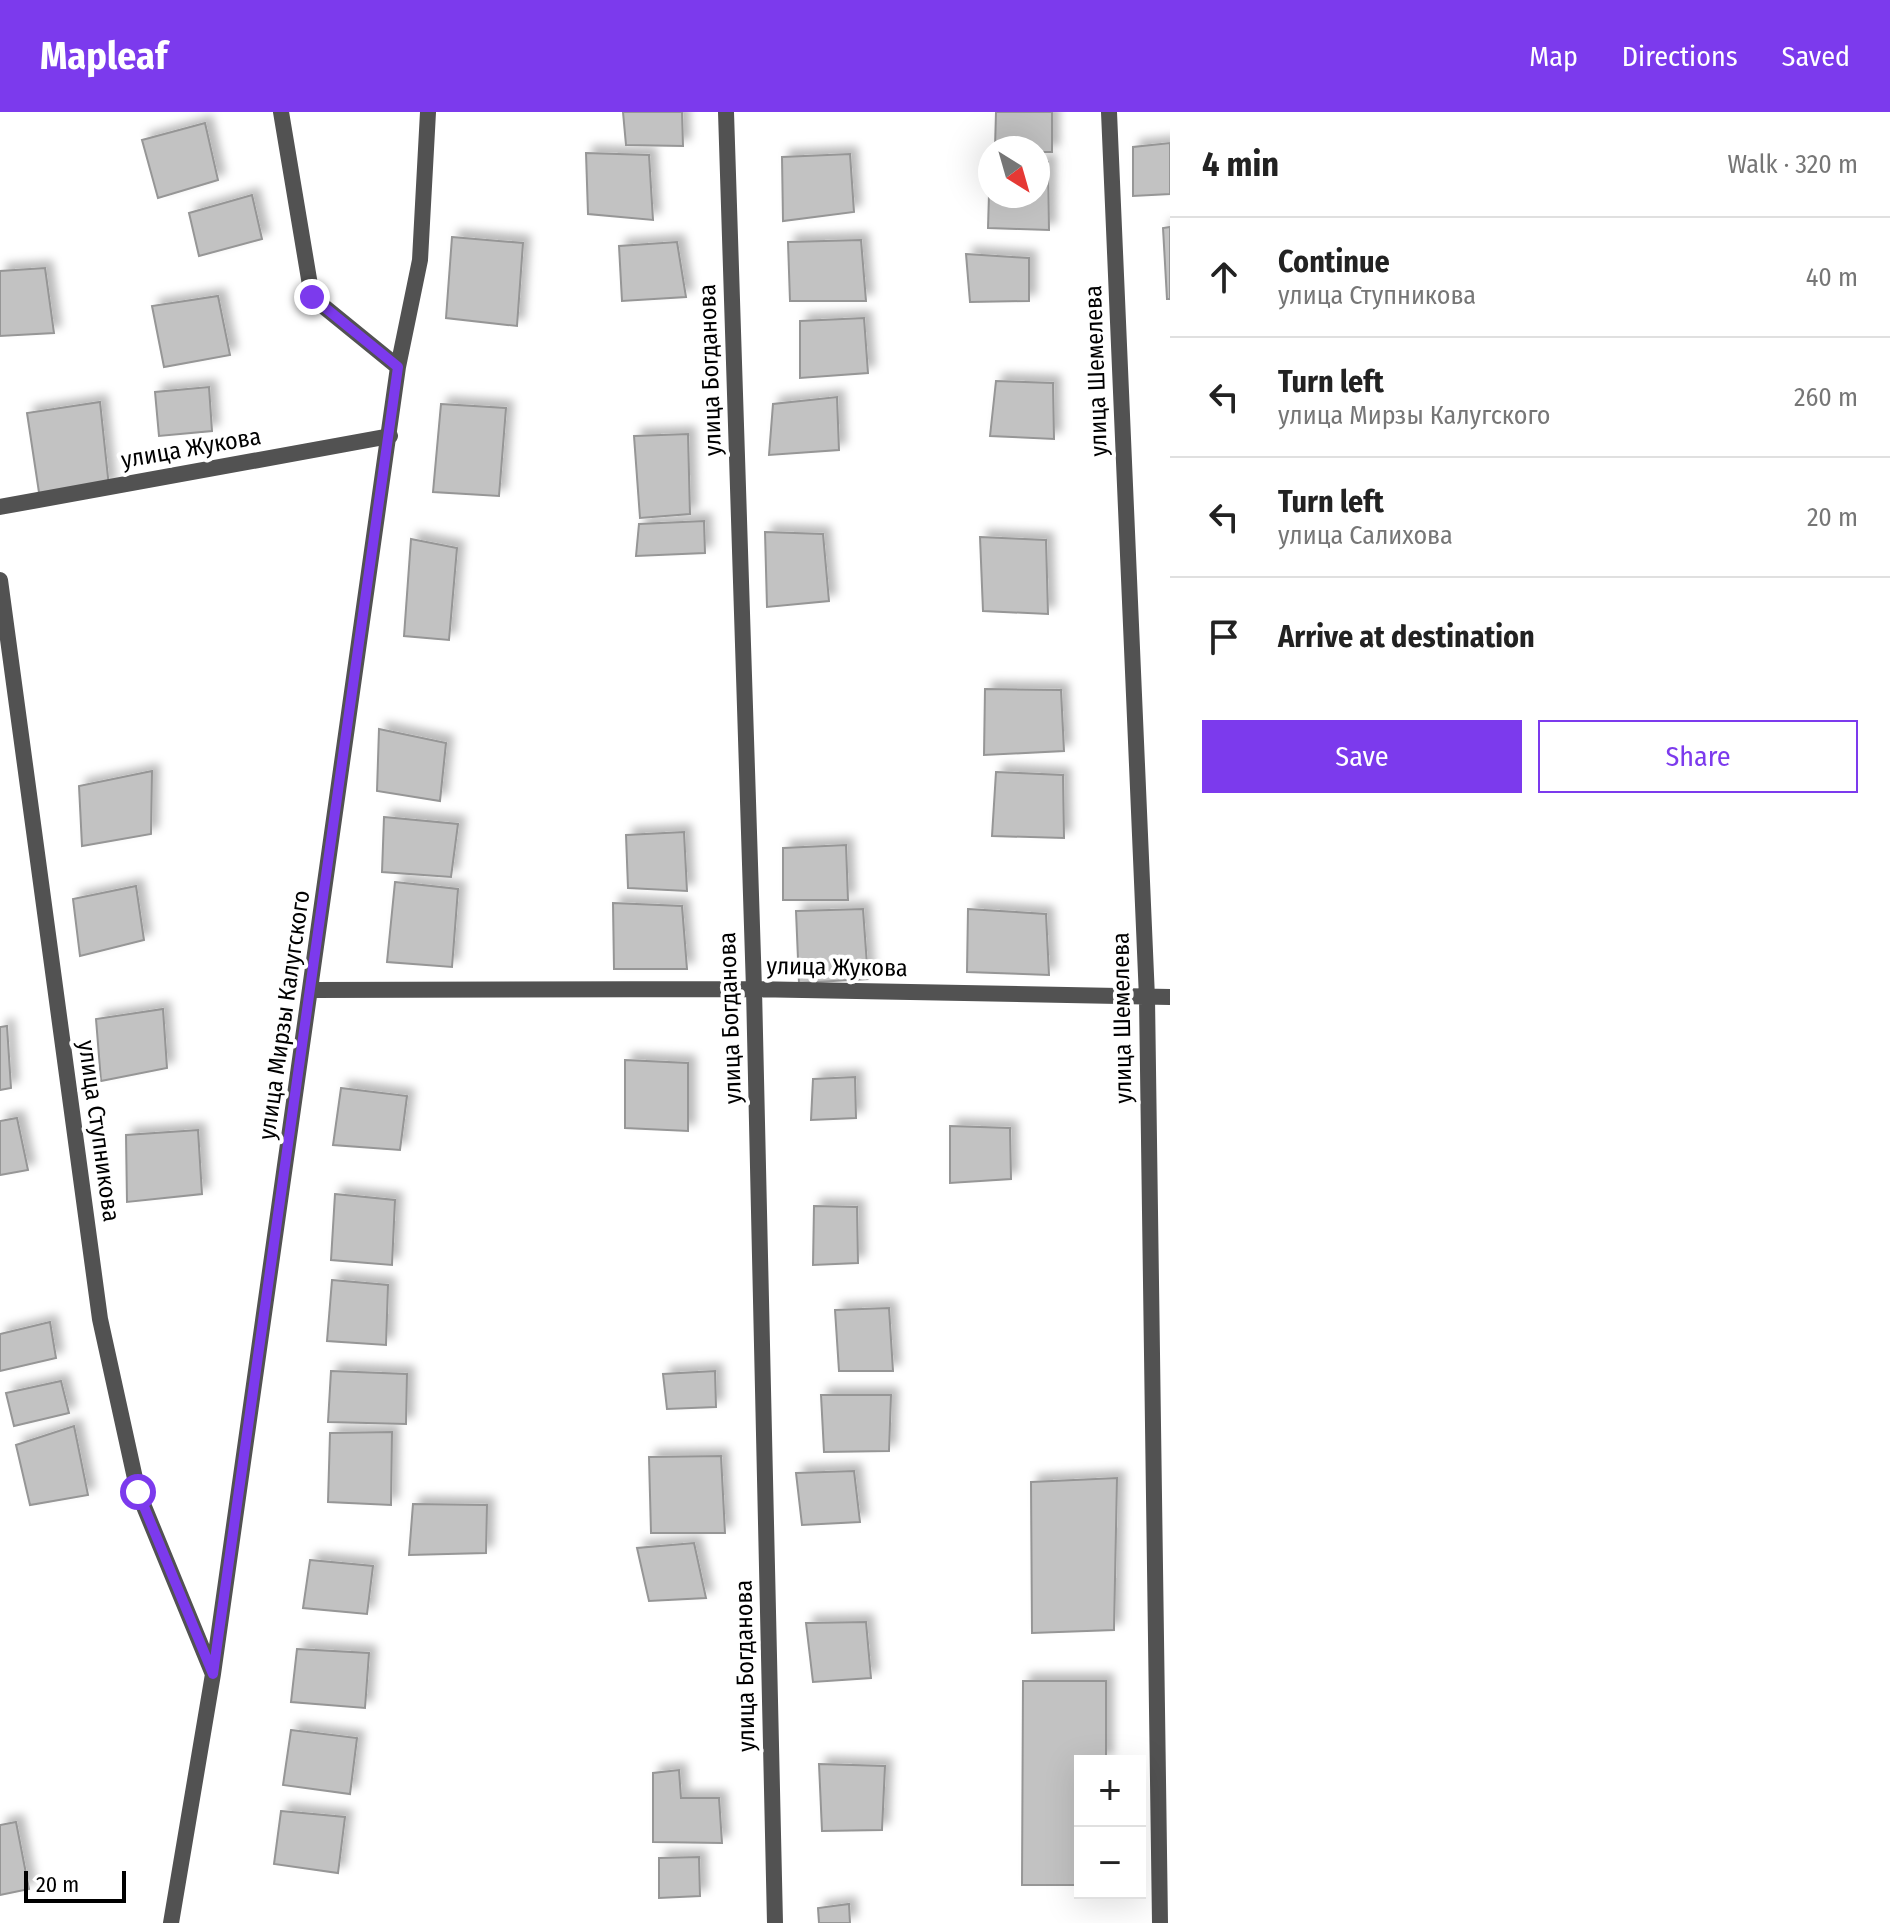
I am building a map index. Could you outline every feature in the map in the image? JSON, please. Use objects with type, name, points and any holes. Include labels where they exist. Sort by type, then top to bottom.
[{"type":"street","points":[[281,112],[312,297],[398,367]]},
{"type":"street","name":"улица Мирзы Калугского","points":[[171,1923],[213,1674],[398,367],[420,260],[428,112]]},
{"type":"street","name":"улица Богданова","points":[[726,112],[754,989],[775,1923]]},
{"type":"street","name":"улица Шемелева","points":[[1109,112],[1147,998],[1160,1923]]},
{"type":"street","name":"улица Жукова","points":[[0,507],[390,436]]},
{"type":"street","name":"улица Ступникова","points":[[0,580],[100,1319],[138,1492],[213,1674]]},
{"type":"street","name":"улица Жукова","points":[[312,990],[754,989],[1170,997]]},
{"type":"building","points":[[623,112],[682,112],[683,146],[626,145]]},
{"type":"building","points":[[996,112],[1052,112],[1052,152],[1050,136],[995,136]]},
{"type":"building","points":[[205,123],[218,180],[158,198],[142,140]]},
{"type":"building","points":[[1170,143],[1170,194],[1133,196],[1133,147]]},
{"type":"building","points":[[586,153],[649,155],[653,220],[588,214]]},
{"type":"building","points":[[850,154],[854,212],[783,221],[782,157]]},
{"type":"building","points":[[252,195],[262,239],[199,256],[189,213]]},
{"type":"building","points":[[989,208],[1049,208],[1049,230],[988,228]]},
{"type":"building","points":[[1170,227],[1170,299],[1167,299],[1163,228]]},
{"type":"building","points":[[452,237],[523,243],[517,326],[446,318]]},
{"type":"building","points":[[861,240],[866,301],[790,301],[788,242]]},
{"type":"building","points":[[677,242],[686,297],[622,301],[619,246]]},
{"type":"building","points":[[966,254],[1029,258],[1029,301],[970,302]]},
{"type":"building","points":[[45,268],[54,333],[0,336],[0,271]]},
{"type":"building","points":[[218,296],[230,355],[164,367],[152,306]]},
{"type":"building","points":[[864,318],[868,373],[800,378],[800,321]]},
{"type":"building","points":[[996,381],[1053,383],[1054,439],[990,436]]},
{"type":"building","points":[[209,387],[212,431],[159,436],[155,392]]},
{"type":"building","points":[[837,397],[839,450],[769,455],[773,404]]},
{"type":"building","points":[[100,402],[109,487],[40,499],[27,413]]},
{"type":"building","points":[[441,404],[506,408],[499,496],[433,492]]},
{"type":"building","points":[[688,434],[690,514],[640,518],[634,436]]},
{"type":"building","points":[[704,521],[705,553],[636,556],[639,524]]},
{"type":"building","points":[[765,532],[823,534],[829,601],[767,607]]},
{"type":"building","points":[[980,537],[1046,540],[1048,614],[983,611]]},
{"type":"building","points":[[411,539],[457,548],[449,640],[404,636]]},
{"type":"building","points":[[985,689],[1061,690],[1064,751],[984,755]]},
{"type":"building","points":[[379,729],[446,743],[440,801],[377,791]]},
{"type":"building","points":[[152,771],[151,834],[82,846],[79,786]]},
{"type":"building","points":[[996,772],[1063,775],[1064,838],[992,836]]},
{"type":"building","points":[[384,817],[458,824],[451,877],[382,872]]},
{"type":"building","points":[[684,832],[687,891],[628,888],[626,835]]},
{"type":"building","points":[[846,845],[848,900],[783,900],[783,848]]},
{"type":"building","points":[[395,882],[458,889],[452,967],[387,962]]},
{"type":"building","points":[[136,886],[144,940],[80,956],[73,899]]},
{"type":"building","points":[[613,903],[682,906],[687,969],[614,969]]},
{"type":"building","points":[[863,909],[868,979],[799,983],[796,911]]},
{"type":"building","points":[[968,909],[1046,914],[1049,975],[967,972]]},
{"type":"building","points":[[163,1009],[167,1068],[101,1081],[96,1019]]},
{"type":"building","points":[[7,1026],[11,1088],[0,1090],[0,1027]]},
{"type":"building","points":[[625,1060],[688,1063],[688,1131],[625,1128]]},
{"type":"building","points":[[855,1077],[856,1118],[811,1120],[813,1079]]},
{"type":"building","points":[[341,1088],[407,1096],[400,1150],[333,1145]]},
{"type":"building","points":[[17,1118],[28,1170],[0,1175],[0,1121]]},
{"type":"building","points":[[950,1126],[1010,1128],[1011,1179],[950,1183]]},
{"type":"building","points":[[198,1130],[202,1194],[127,1202],[126,1135]]},
{"type":"building","points":[[335,1194],[395,1200],[392,1265],[331,1260]]},
{"type":"building","points":[[814,1206],[857,1207],[858,1263],[813,1265]]},
{"type":"building","points":[[332,1280],[388,1285],[386,1345],[327,1341]]},
{"type":"building","points":[[889,1308],[893,1371],[839,1371],[835,1310]]},
{"type":"building","points":[[50,1322],[56,1358],[0,1371],[0,1334]]},
{"type":"building","points":[[331,1371],[407,1374],[406,1424],[328,1422]]},
{"type":"building","points":[[715,1371],[716,1407],[667,1409],[663,1374]]},
{"type":"building","points":[[61,1381],[69,1413],[14,1426],[6,1393]]},
{"type":"building","points":[[821,1395],[891,1395],[889,1451],[824,1452]]},
{"type":"building","points":[[74,1426],[88,1495],[30,1505],[16,1445]]},
{"type":"building","points":[[392,1432],[391,1505],[328,1502],[330,1433]]},
{"type":"building","points":[[721,1456],[725,1533],[651,1533],[649,1457]]},
{"type":"building","points":[[854,1471],[860,1522],[802,1525],[796,1473]]},
{"type":"building","points":[[1117,1478],[1114,1630],[1032,1633],[1031,1482]]},
{"type":"building","points":[[413,1504],[487,1505],[486,1553],[409,1555]]},
{"type":"building","points":[[694,1543],[706,1598],[649,1601],[637,1548]]},
{"type":"building","points":[[310,1560],[373,1566],[367,1614],[303,1608]]},
{"type":"building","points":[[866,1622],[871,1678],[813,1682],[806,1623]]},
{"type":"building","points":[[297,1649],[369,1653],[365,1708],[291,1702]]},
{"type":"building","points":[[1023,1681],[1106,1681],[1106,1755],[1074,1755],[1074,1885],[1022,1885]]},
{"type":"building","points":[[291,1730],[357,1738],[350,1794],[283,1785]]},
{"type":"building","points":[[819,1764],[885,1766],[882,1830],[822,1831]]},
{"type":"building","points":[[679,1770],[681,1798],[719,1798],[722,1843],[653,1842],[653,1773]]},
{"type":"building","points":[[281,1811],[345,1817],[338,1873],[274,1864]]},
{"type":"building","points":[[16,1822],[29,1889],[0,1895],[0,1825]]},
{"type":"building","points":[[699,1857],[700,1896],[659,1898],[659,1858]]},
{"type":"building","points":[[849,1904],[850,1923],[819,1923],[818,1908]]},
{"type":"route","points":[[138,1492],[213,1674],[398,367],[312,297]]}]
